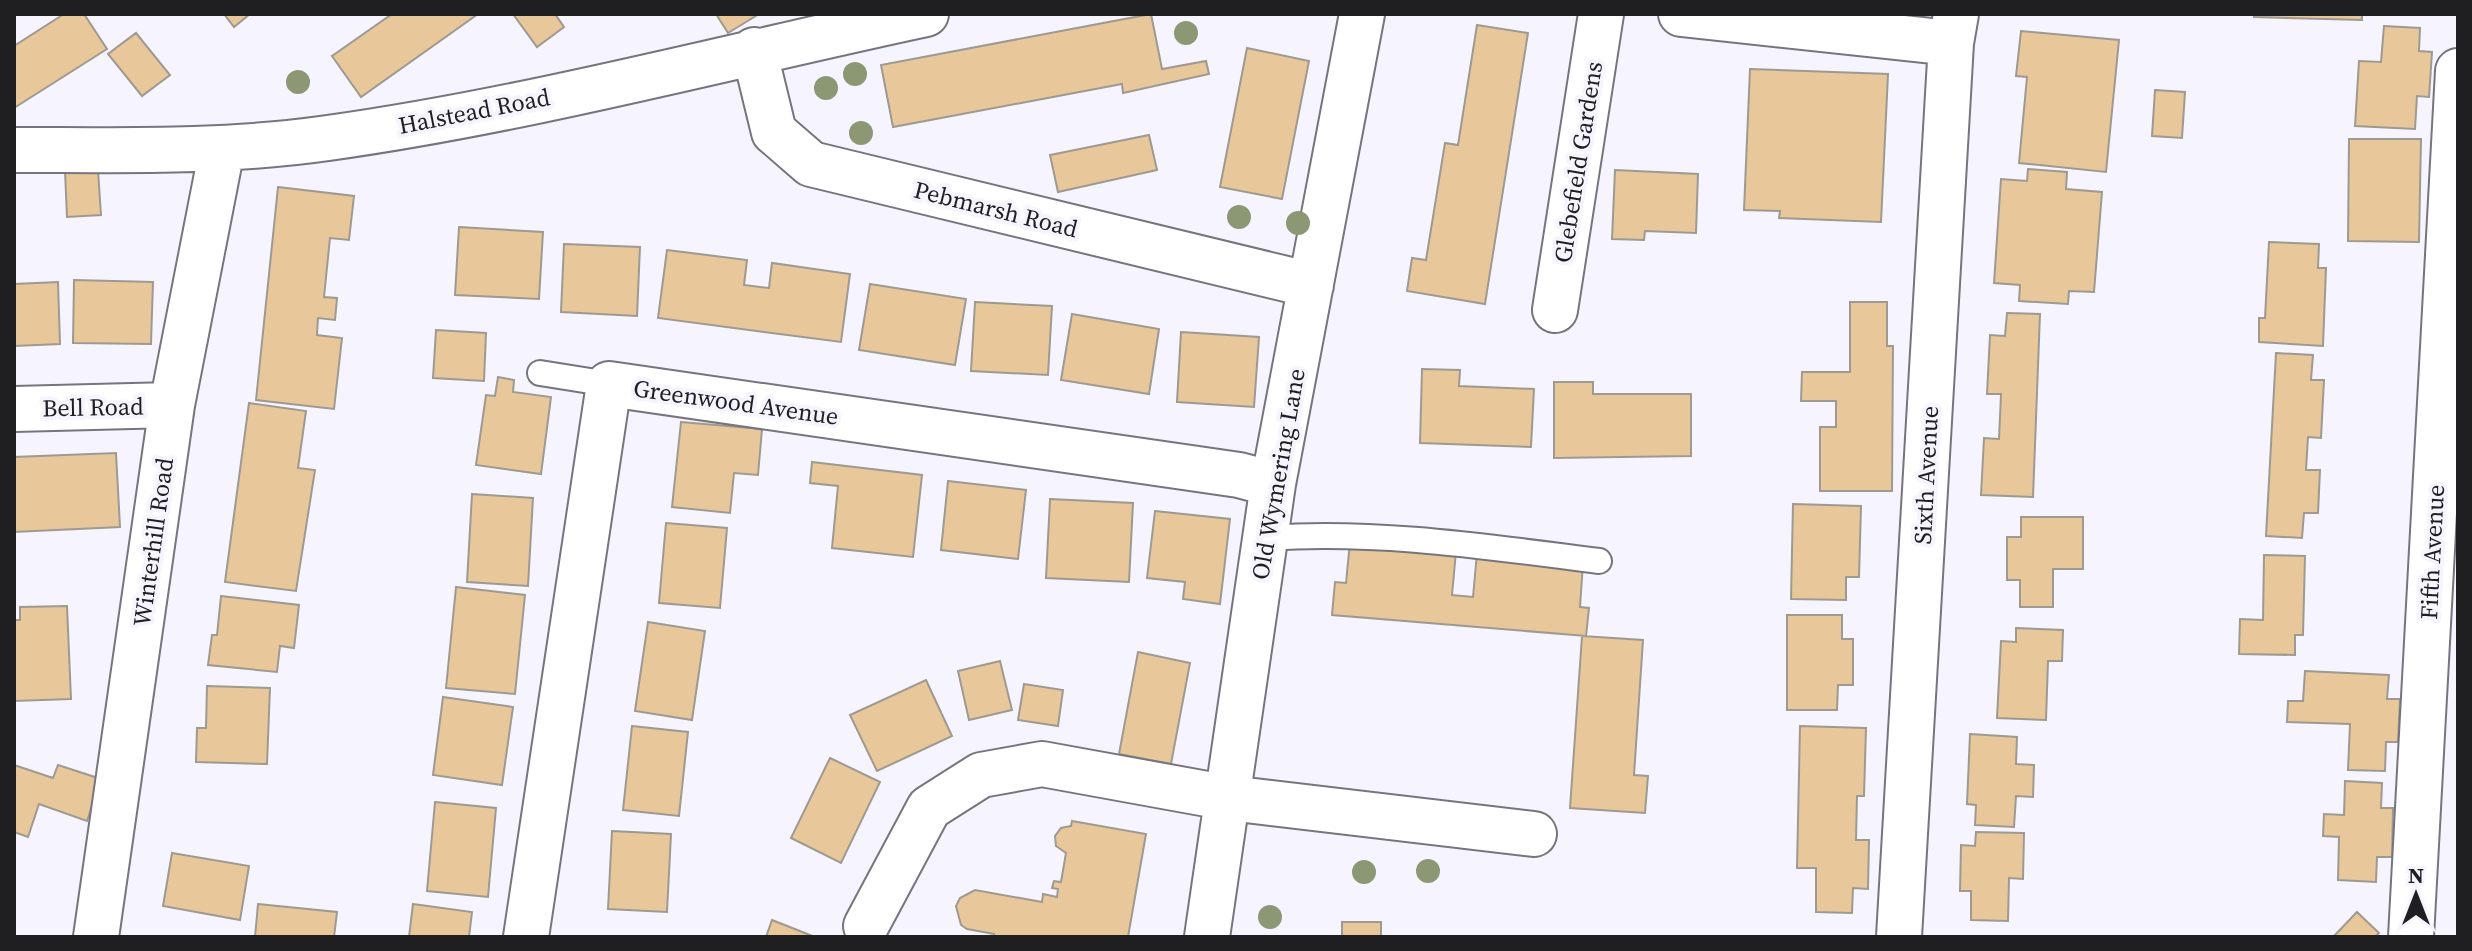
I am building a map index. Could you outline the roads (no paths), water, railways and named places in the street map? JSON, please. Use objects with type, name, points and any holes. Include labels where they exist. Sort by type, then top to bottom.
[{"type":"street","name":"Halstead Road","points":[[14,150],[222,149],[327,139],[477,112],[926,14]]},
{"type":"street","name":"Old Wymering Lane","points":[[1207,937],[1273,484],[1362,14]]},
{"type":"street","name":"Glebefield Gardens","points":[[1555,310],[1601,14]]},
{"type":"street","points":[[1681,14],[1954,28]]},
{"type":"street","name":"Sixth Avenue","points":[[1899,937],[1954,28]]},
{"type":"street","name":"Pebmarsh Road","points":[[754,50],[774,132],[811,164],[1311,285]]},
{"type":"street","name":"Fifth Avenue","points":[[2411,937],[2458,71]]},
{"type":"street","name":"Winterhill Road","points":[[96,937],[172,405],[222,149]]},
{"type":"street","name":"Greenwood Avenue","points":[[526,937],[609,384],[1239,475],[1273,484]]},
{"type":"street","name":"Bell Road","points":[[14,409],[172,405]]},
{"type":"street","points":[[866,926],[929,808],[981,775],[1042,764],[1229,798],[1534,834]]},
{"type":"lane","points":[[540,373],[609,384]]},
{"type":"lane","points":[[1265,538],[1302,536],[1426,540],[1599,561]]}]
